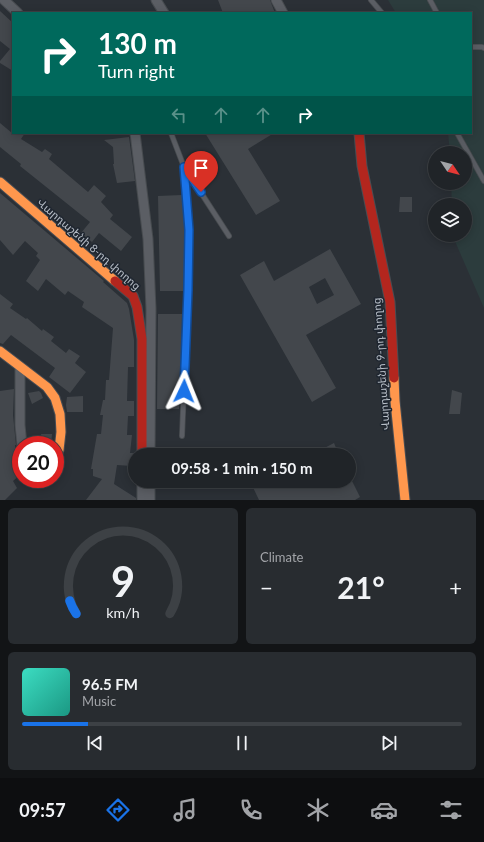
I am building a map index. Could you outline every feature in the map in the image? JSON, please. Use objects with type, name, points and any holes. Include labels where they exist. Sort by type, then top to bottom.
[{"type":"street","points":[[4,0],[17,12]]},
{"type":"street","points":[[156,0],[163,12]]},
{"type":"street","points":[[276,0],[282,12]]},
{"type":"street","points":[[135,134],[148,239],[151,309],[150,448]]},
{"type":"street","name":"Վարդաշենի 9-րդ փողոց","points":[[359,134],[362,166],[390,302],[395,402],[405,500]]},
{"type":"street","name":"Վարդաշենի 8-րդ փողոց","points":[[0,182],[133,296],[137,307],[142,340],[142,448]]},
{"type":"street","points":[[0,351],[51,391],[56,400],[60,414],[60,436]]},
{"type":"street","points":[[20,367],[21,436]]},
{"type":"street","points":[[142,488],[142,500]]},
{"type":"street","points":[[150,488],[150,500]]},
{"type":"lane","points":[[371,0],[381,12]]},
{"type":"lane","points":[[430,0],[436,12]]},
{"type":"lane","points":[[472,47],[484,48]]},
{"type":"lane","points":[[171,134],[184,167],[229,236]]},
{"type":"lane","points":[[459,134],[484,181]]},
{"type":"lane","points":[[182,436],[189,230],[184,167]]},
{"type":"shaded area","points":[[388,0],[484,0],[484,308],[455,242],[472,242],[472,198],[452,198],[451,190],[472,190],[472,146],[449,146],[448,134],[472,134],[472,12],[395,12]]},
{"type":"building","points":[[218,0],[270,0],[275,12],[223,12]]},
{"type":"building","points":[[0,11],[12,22],[12,70],[0,63],[10,49],[0,41]]},
{"type":"building","points":[[0,123],[12,134],[24,134],[21,139],[42,152],[45,149],[52,154],[49,159],[88,192],[94,185],[106,196],[101,202],[113,215],[110,219],[132,237],[121,251],[99,233],[92,242],[81,233],[90,222],[20,166],[21,164],[0,147]]},
{"type":"building","points":[[206,134],[272,134],[248,149],[280,201],[256,215]]},
{"type":"building","points":[[129,137],[135,181],[117,183],[113,164],[113,147],[104,140]]},
{"type":"building","points":[[0,193],[104,281],[103,282],[127,303],[134,340],[134,367],[128,367],[127,401],[134,401],[134,416],[128,416],[127,435],[132,435],[131,448],[128,448],[128,466],[117,465],[114,484],[136,498],[136,500],[86,500],[102,479],[93,476],[93,469],[91,469],[97,434],[101,434],[103,415],[100,415],[103,400],[105,400],[106,380],[109,380],[113,328],[82,307],[84,302],[68,291],[65,295],[46,279],[38,291],[26,281],[40,260],[36,256],[38,253],[25,241],[13,255],[0,240]]},
{"type":"building","points":[[182,195],[185,251],[184,291],[160,291],[158,196]]},
{"type":"building","points":[[400,197],[412,197],[412,212],[399,212]]},
{"type":"building","points":[[330,249],[361,304],[306,335],[336,388],[312,402],[240,275],[264,261],[274,281]],"holes":[[[325,278],[334,295],[317,304],[309,287]]]},
{"type":"building","points":[[0,294],[13,304],[10,308],[26,319],[27,318],[42,331],[43,329],[54,337],[51,341],[66,353],[69,349],[80,356],[75,363],[86,372],[70,393],[49,377],[55,368],[11,335],[3,344],[0,343]]},
{"type":"building","points":[[158,314],[182,314],[179,409],[157,409]]},
{"type":"building","points":[[14,389],[13,415],[15,436],[12,436],[12,488],[17,488],[5,500],[0,500],[0,391]]},
{"type":"building","points":[[452,390],[462,393],[460,414],[449,414]]},
{"type":"building","points":[[39,391],[43,398],[32,404],[28,393]]},
{"type":"building","points":[[83,396],[83,412],[67,412],[67,397]]},
{"type":"building","points":[[41,434],[52,434],[52,436],[41,436]]},
{"type":"building","points":[[334,443],[336,448],[324,448]]},
{"type":"building","points":[[253,488],[356,488],[360,497],[355,500],[259,500]]},
{"type":"traffic: slow","points":[[0,182],[115,281]]},
{"type":"traffic: slow","points":[[0,351],[47,387],[55,398],[60,414],[61,436]]},
{"type":"traffic: slow","points":[[394,378],[405,500]]},
{"type":"traffic: jam","points":[[359,134],[362,166],[390,302],[394,378]]},
{"type":"traffic: jam","points":[[115,281],[133,296],[137,307],[142,339],[142,448]]},
{"type":"route","points":[[184,391],[189,230],[184,167],[201,192]]}]
